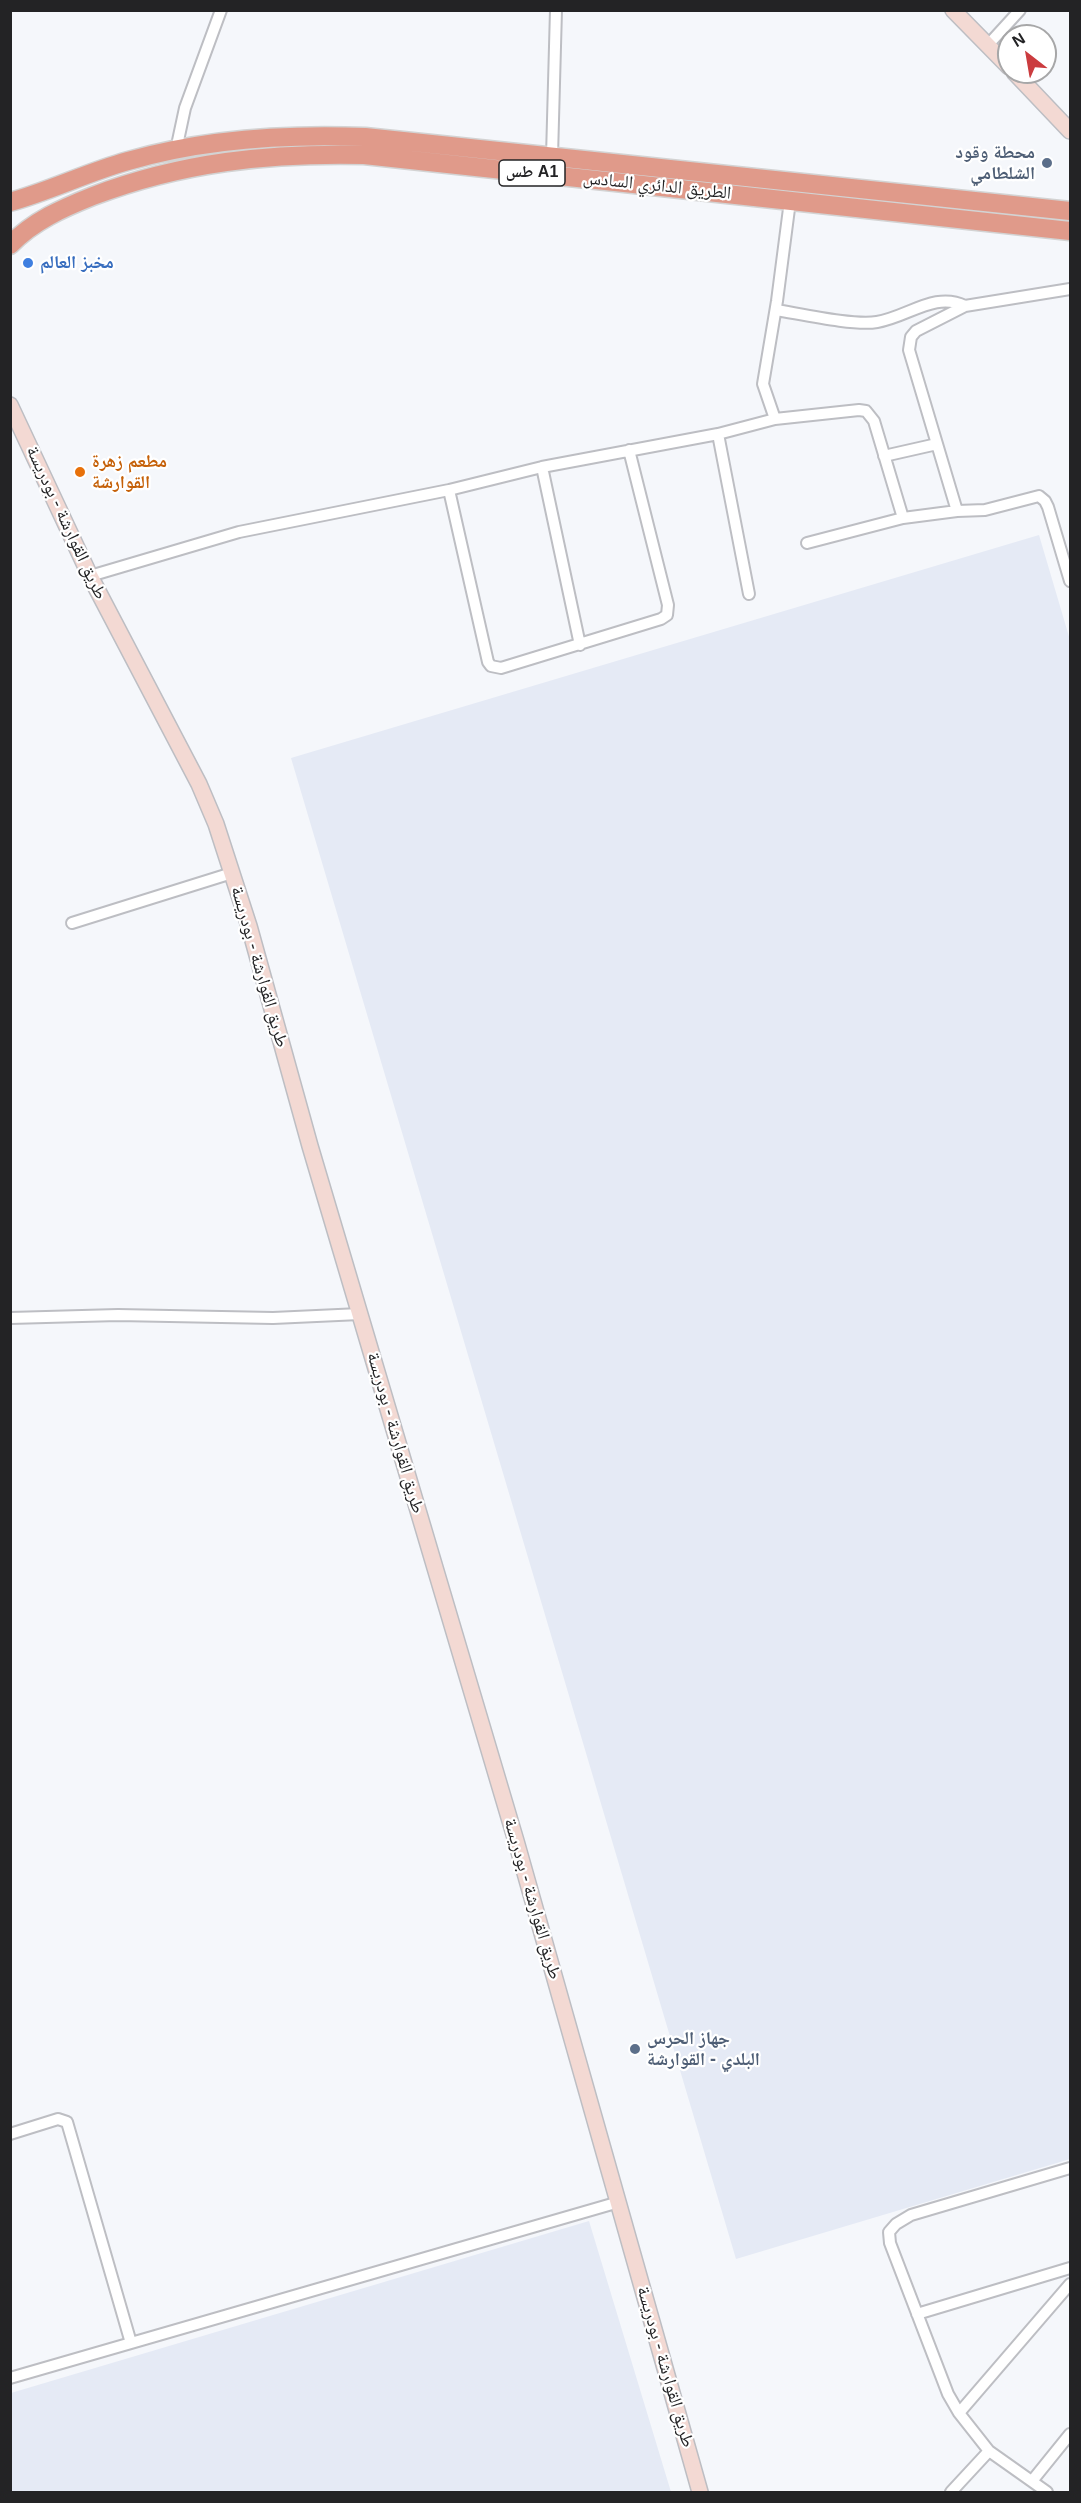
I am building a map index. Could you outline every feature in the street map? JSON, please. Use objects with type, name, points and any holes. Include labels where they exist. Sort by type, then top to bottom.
[{"type":"highway","name":"الطريق الدائري السادس","points":[[10,202],[128,161],[176,150],[263,138],[315,135],[365,137],[1071,211]]},
{"type":"highway","points":[[518,171],[521,153]]},
{"type":"highway","name":"الطريق الدائري السادس","points":[[10,245],[38,222],[64,208],[145,179],[216,162],[315,154],[354,154],[1071,231]]},
{"type":"main road","points":[[953,10],[997,54]]},
{"type":"main road","points":[[1026,84],[1071,131]]},
{"type":"main road","name":"طريق القوارشة - بودريسة","points":[[10,405],[90,576],[208,801],[232,873],[249,926],[309,1146],[481,1720],[700,2493]]},
{"type":"street","points":[[176,150],[185,108],[221,10]]},
{"type":"street","points":[[552,156],[556,10]]},
{"type":"street","points":[[988,45],[1020,10]]},
{"type":"street","points":[[775,419],[763,384],[776,310],[790,201]]},
{"type":"street","points":[[957,511],[908,344],[916,331],[965,306],[1071,288]]},
{"type":"street","points":[[776,310],[868,323],[889,319],[939,301],[954,300],[965,306]]},
{"type":"street","points":[[90,576],[211,539],[449,490],[542,467],[718,434],[775,419],[848,410],[866,411],[874,421],[903,518]]},
{"type":"street","points":[[718,434],[749,594]]},
{"type":"street","points":[[884,456],[937,444]]},
{"type":"street","points":[[449,490],[488,663],[501,668],[580,645],[661,619],[667,615],[668,605],[629,450]]},
{"type":"street","points":[[542,467],[580,645]]},
{"type":"street","points":[[807,543],[903,518],[985,510],[1039,496],[1046,501],[1065,544],[1071,582]]},
{"type":"street","points":[[72,923],[232,873]]},
{"type":"street","points":[[10,1318],[118,1315],[273,1318],[360,1314]]},
{"type":"street","points":[[10,2134],[58,2119],[67,2122],[131,2343]]},
{"type":"street","points":[[1047,2493],[989,2451],[959,2413],[937,2369],[890,2243],[889,2232],[896,2224],[911,2215],[1071,2168]]},
{"type":"street","points":[[10,2378],[619,2202]]},
{"type":"street","points":[[917,2314],[1071,2268]]},
{"type":"street","points":[[959,2413],[1071,2284]]},
{"type":"street","points":[[1032,2481],[1071,2434]]},
{"type":"street","points":[[951,2493],[989,2451]]},
{"type":"shaded area","points":[[1039,535],[1070,640],[1070,2159],[736,2259],[291,758]]},
{"type":"shaded area","points":[[589,2221],[671,2492],[11,2492],[11,2393]]},
{"type":"place","name":"محطة وقود الشلطامي","points":[[1047,163]]},
{"type":"place","name":"مخبز العالم","points":[[28,263]]},
{"type":"place","name":"مطعم زهرة القوارشة","points":[[80,472]]},
{"type":"place","name":"جهاز الحرس البلدي - القوارشة","points":[[635,2049]]}]
